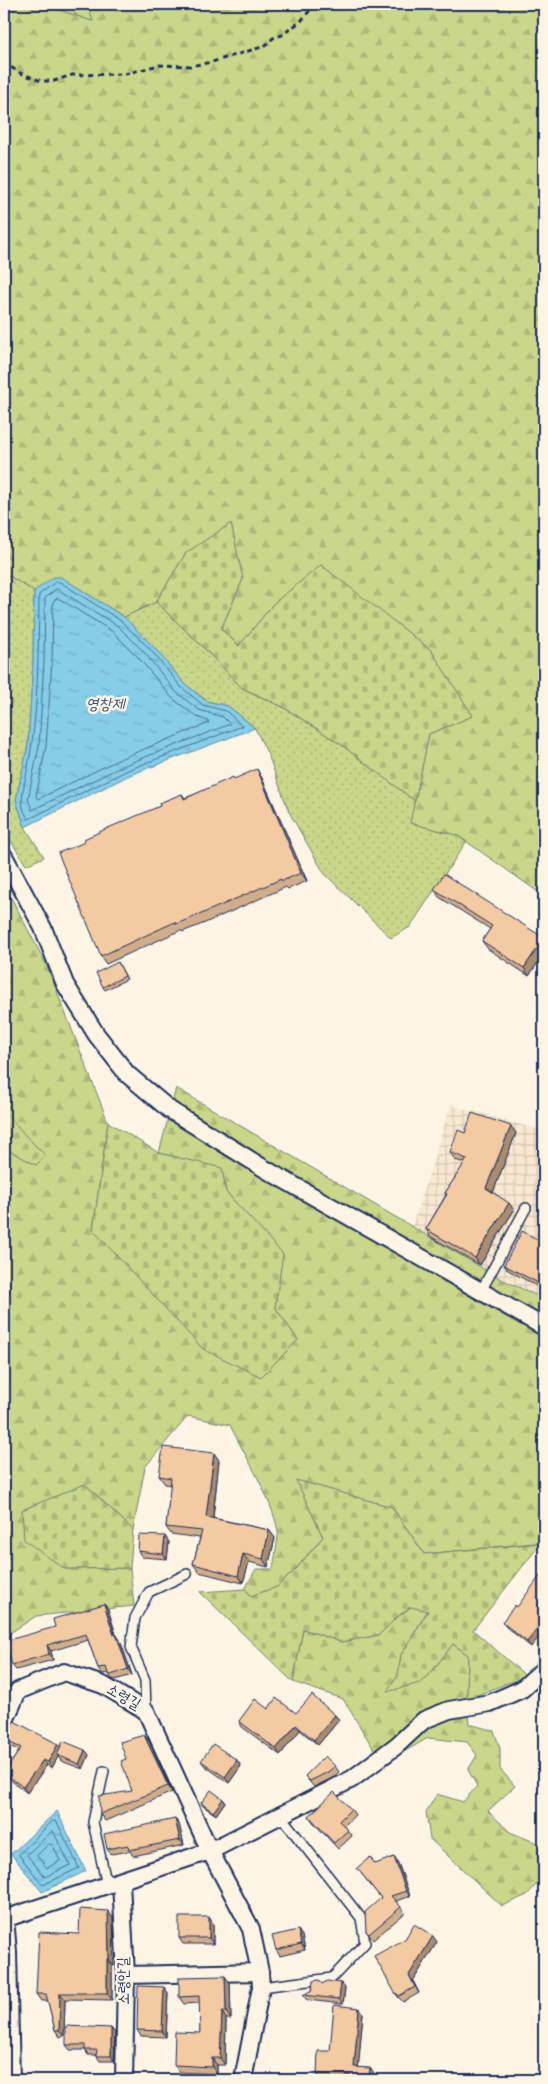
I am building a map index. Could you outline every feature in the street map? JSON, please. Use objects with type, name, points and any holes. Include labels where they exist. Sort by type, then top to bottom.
[{"type":"street","points":[[4,856],[43,928],[65,984],[96,1034],[127,1074],[170,1110],[265,1169],[544,1327]]},
{"type":"street","points":[[11,2080],[8,1952],[5,1919],[210,1851],[352,1779],[396,1746],[424,1720],[449,1710],[490,1703],[522,1689],[544,1668]]},
{"type":"street","name":"소령길","points":[[4,1723],[9,1693],[64,1672],[103,1685],[146,1710],[210,1851],[251,1929],[260,1979],[243,2080]]},
{"type":"street","name":"소령안길","points":[[114,1884],[126,1976],[124,2080]]},
{"type":"street","points":[[126,1976],[260,1979]]},
{"type":"lane","points":[[481,1291],[526,1208]]},
{"type":"lane","points":[[146,1710],[145,1680],[132,1647],[135,1618],[149,1592],[187,1574]]},
{"type":"lane","points":[[104,1771],[93,1822],[114,1884]]},
{"type":"lane","points":[[260,1979],[332,1978],[365,1943],[361,1918],[280,1816]]},
{"type":"path","points":[[4,62],[18,72],[40,81],[54,81],[72,75],[125,74],[159,65],[190,66],[212,62],[265,46],[273,38],[282,35],[301,21],[315,4]]},
{"type":"shaded area","points":[[451,1105],[544,1131],[544,1299],[501,1279],[412,1226]]},
{"type":"green space","points":[[4,4],[42,4],[92,21],[87,4],[538,4],[544,34],[544,896],[457,835],[410,823],[429,734],[472,716],[431,650],[393,621],[274,603],[240,646],[221,629],[243,579],[186,553],[156,602],[124,617],[61,577],[34,591],[4,573]]},
{"type":"green space","points":[[42,4],[87,4],[93,21],[92,21]]},
{"type":"green space","points":[[231,523],[243,579],[221,629],[239,646],[274,603],[321,565],[431,650],[473,716],[429,734],[415,801],[339,743],[283,707],[242,688],[156,602],[186,553]]},
{"type":"green space","points":[[4,573],[34,591],[33,661],[28,745],[16,800],[25,827],[44,857],[26,865],[4,830]]},
{"type":"green space","points":[[156,602],[242,688],[283,707],[339,743],[415,801],[411,823],[457,835],[466,842],[410,927],[391,938],[324,873],[289,812],[269,757],[255,728],[228,706],[207,701],[185,684],[152,645],[124,617]]},
{"type":"green space","points":[[4,884],[47,966],[108,1122],[93,1230],[298,1340],[275,1307],[282,1254],[226,1192],[222,1169],[159,1153],[176,1088],[501,1279],[544,1299],[544,1542],[424,1554],[392,1507],[297,1481],[323,1537],[296,1569],[277,1587],[251,1596],[245,1589],[256,1569],[273,1569],[278,1533],[275,1518],[264,1491],[230,1425],[188,1416],[145,1467],[133,1530],[85,1484],[65,1569],[130,1568],[134,1606],[36,1616],[4,1637]]},
{"type":"green space","points":[[4,1114],[8,1115],[46,1156],[36,1165],[4,1148]]},
{"type":"green space","points":[[108,1122],[159,1153],[222,1168],[226,1192],[283,1254],[275,1307],[298,1340],[261,1377],[203,1349],[93,1230]]},
{"type":"green space","points":[[296,1480],[392,1507],[424,1554],[541,1543],[473,1630],[526,1676],[467,1699],[468,1655],[453,1644],[433,1670],[420,1683],[387,1692],[398,1675],[401,1655],[428,1611],[410,1607],[379,1635],[341,1642],[303,1629],[293,1682],[200,1592],[245,1589],[251,1596],[277,1587],[296,1569],[323,1537]]},
{"type":"green space","points":[[85,1484],[133,1530],[130,1568],[65,1569],[24,1540],[22,1510]]},
{"type":"green space","points":[[411,1607],[428,1610],[401,1655],[398,1675],[433,1670],[453,1644],[468,1655],[467,1699],[470,1724],[494,1731],[500,1748],[500,1769],[515,1786],[488,1811],[510,1832],[544,1846],[544,1876],[527,1895],[502,1906],[430,1839],[426,1812],[437,1794],[463,1802],[477,1786],[468,1770],[477,1755],[467,1742],[428,1738],[383,1764],[343,1699],[293,1682],[303,1629],[341,1642],[379,1635],[395,1619]]},
{"type":"water","name":"영창제","points":[[54,577],[61,577],[124,617],[152,645],[185,684],[206,701],[228,706],[255,728],[130,775],[25,827],[16,800],[28,745],[33,661],[34,591]]},
{"type":"water","points":[[57,1811],[86,1871],[42,1892],[11,1854]]},
{"type":"building","points":[[257,769],[301,873],[282,881],[281,879],[176,924],[175,922],[101,956],[58,853],[85,842],[84,839],[160,806],[159,803],[182,794],[184,799],[233,777],[234,779]]},
{"type":"building","points":[[444,874],[544,938],[524,968],[482,941],[492,926],[434,889]]},
{"type":"building","points":[[118,962],[125,976],[103,987],[96,973]]},
{"type":"building","points":[[472,1113],[511,1126],[486,1188],[509,1203],[475,1258],[426,1229],[447,1194],[445,1193],[467,1159],[450,1152],[458,1130],[465,1133]]},
{"type":"building","points":[[522,1231],[544,1243],[544,1286],[504,1265]]},
{"type":"building","points":[[163,1447],[214,1453],[206,1517],[269,1530],[263,1559],[243,1554],[238,1576],[193,1564],[202,1531],[166,1527],[171,1478],[159,1476]]},
{"type":"building","points":[[139,1535],[165,1536],[163,1554],[138,1551]]},
{"type":"building","points":[[543,1572],[544,1620],[527,1642],[502,1622],[515,1605],[517,1607]]},
{"type":"building","points":[[104,1604],[128,1669],[111,1675],[106,1667],[98,1668],[86,1634],[47,1645],[49,1654],[12,1665],[5,1641],[55,1627],[53,1619]]},
{"type":"building","points":[[312,1695],[335,1715],[314,1740],[296,1725],[276,1749],[239,1721],[255,1699],[268,1709],[276,1698],[296,1713]]},
{"type":"building","points":[[14,1721],[58,1744],[48,1762],[43,1760],[23,1787],[4,1773],[21,1748],[4,1740]]},
{"type":"building","points":[[144,1735],[168,1786],[100,1814],[99,1796],[132,1791],[121,1761],[126,1759],[120,1742]]},
{"type":"building","points":[[63,1741],[85,1750],[79,1764],[57,1755]]},
{"type":"building","points":[[213,1744],[237,1760],[225,1777],[201,1761]]},
{"type":"building","points":[[325,1756],[335,1766],[328,1772],[310,1781],[305,1776]]},
{"type":"building","points":[[211,1790],[223,1799],[213,1812],[201,1803]]},
{"type":"building","points":[[334,1792],[351,1809],[339,1821],[348,1830],[334,1843],[309,1816]]},
{"type":"building","points":[[175,1819],[180,1840],[129,1850],[128,1845],[107,1849],[104,1834]]},
{"type":"building","points":[[370,1857],[375,1864],[394,1857],[406,1891],[391,1896],[401,1907],[369,1934],[366,1931],[365,1912],[381,1898],[357,1868]]},
{"type":"building","points":[[80,1909],[108,1911],[109,1959],[107,1959],[107,1993],[60,1993],[59,2030],[55,2030],[46,1994],[36,1994],[39,1932],[79,1934]]},
{"type":"building","points":[[179,1917],[209,1917],[209,1938],[179,1938]]},
{"type":"building","points":[[414,1924],[433,1936],[409,1975],[415,1987],[399,1996],[394,1991],[374,1956],[405,1939]]},
{"type":"building","points":[[298,1930],[301,1944],[276,1950],[272,1936]]},
{"type":"building","points":[[225,1976],[226,2012],[222,2012],[220,2058],[212,2058],[212,2067],[174,2065],[175,2032],[200,2033],[199,1996],[179,1997],[179,1977]]},
{"type":"building","points":[[319,1980],[322,1984],[327,1981],[341,1983],[339,1999],[303,1995],[312,1990],[313,1981]]},
{"type":"building","points":[[138,1986],[164,1987],[162,2031],[137,2030]]},
{"type":"building","points":[[334,2005],[359,2008],[354,2067],[370,2068],[369,2080],[350,2080],[350,2075],[317,2074],[318,2051],[330,2051]]},
{"type":"building","points":[[66,2026],[111,2028],[111,2056],[96,2056],[97,2050],[85,2050],[85,2045],[66,2045]]}]
